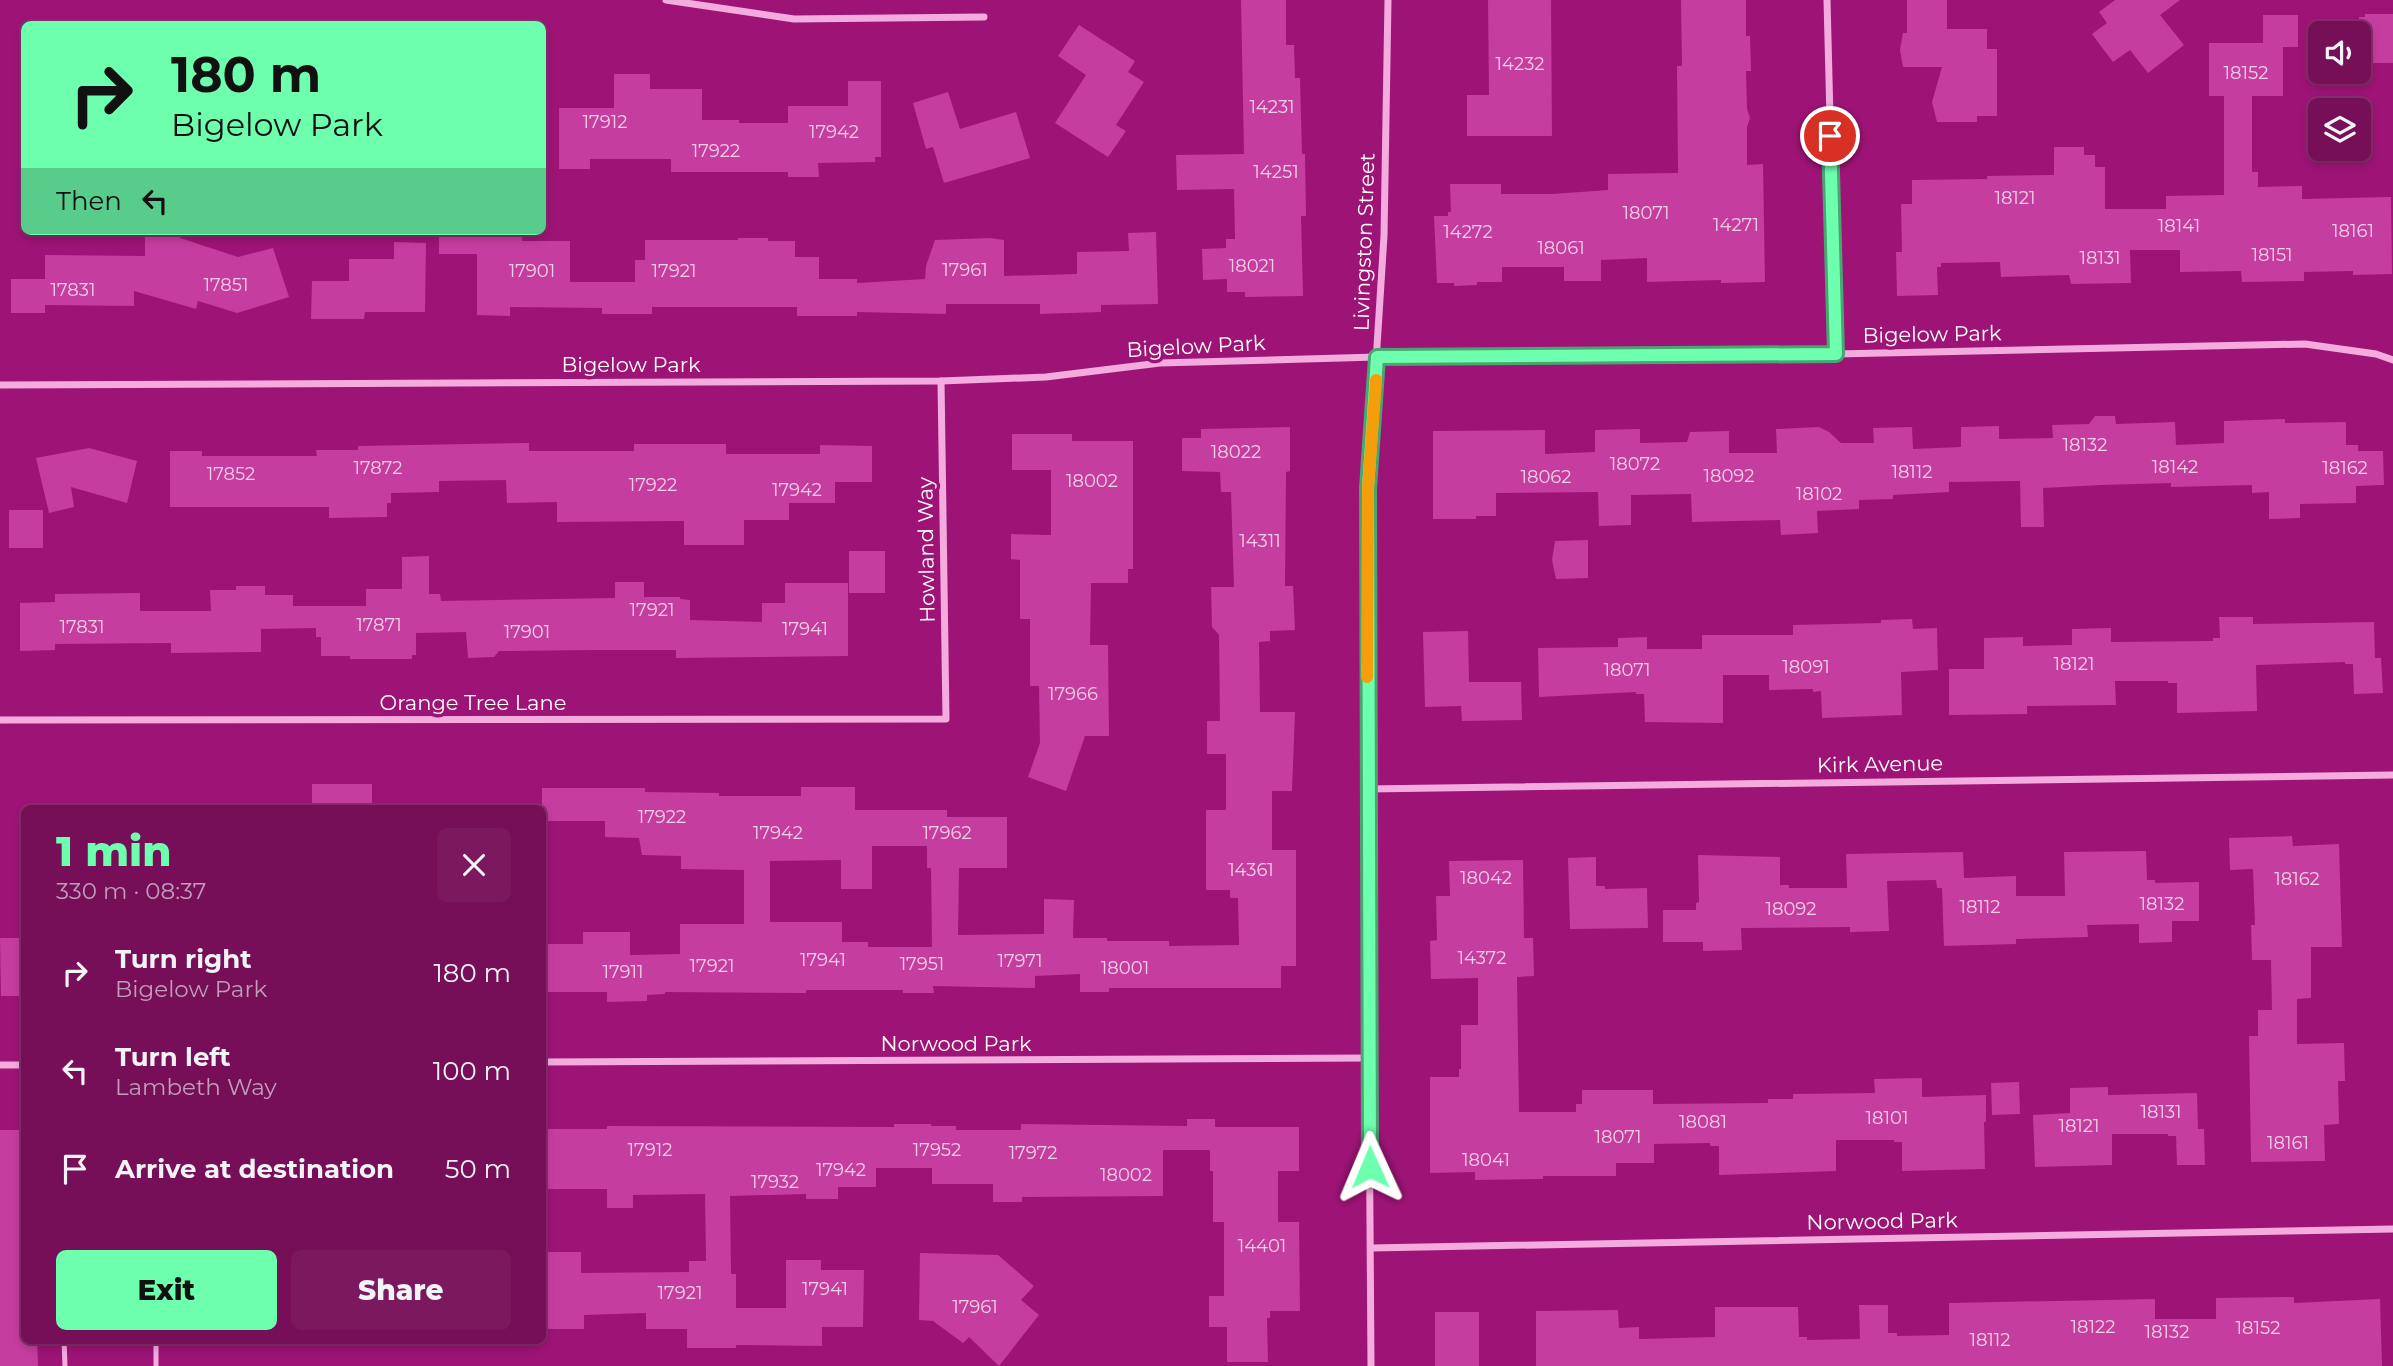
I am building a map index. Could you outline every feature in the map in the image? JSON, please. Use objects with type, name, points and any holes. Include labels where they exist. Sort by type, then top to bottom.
[{"type":"street","points":[[666,0],[716,4],[794,19],[984,17]]},
{"type":"street","name":"Livingston Street","points":[[1371,1366],[1368,488],[1384,236],[1388,0]]},
{"type":"street","points":[[1826,0],[1836,354]]},
{"type":"street","name":"Bigelow Park","points":[[0,384],[941,381],[1046,377],[1160,363],[1377,357],[1836,354],[2305,344],[2376,354],[2393,360]]},
{"type":"street","name":"Howland Way","points":[[941,381],[946,719]]},
{"type":"street","name":"Orange Tree Lane","points":[[0,720],[946,719]]},
{"type":"street","name":"Kirk Avenue","points":[[1367,789],[2393,775]]},
{"type":"street","name":"Norwood Park","points":[[546,1062],[1369,1058]]},
{"type":"street","points":[[0,1065],[21,1065]]},
{"type":"street","name":"Norwood Park","points":[[1371,1248],[2393,1229]]},
{"type":"lane","points":[[64,1344],[65,1366]]},
{"type":"lane","points":[[156,1344],[156,1366]]},
{"type":"building","points":[[1241,0],[1286,0],[1286,45],[1294,45],[1295,78],[1300,78],[1302,154],[1305,154],[1306,216],[1301,216],[1303,296],[1245,297],[1245,292],[1227,292],[1227,279],[1203,280],[1202,249],[1226,248],[1226,239],[1235,239],[1234,189],[1177,190],[1176,155],[1244,154]]},
{"type":"building","points":[[1488,0],[1551,0],[1552,136],[1467,136],[1467,95],[1489,95]]},
{"type":"building","points":[[1681,0],[1746,0],[1746,36],[1750,36],[1751,71],[1746,71],[1747,109],[1750,118],[1747,127],[1747,165],[1763,164],[1765,282],[1647,282],[1647,258],[1601,260],[1601,281],[1564,281],[1564,267],[1502,267],[1502,282],[1454,286],[1454,283],[1437,283],[1434,216],[1448,216],[1448,212],[1451,212],[1450,184],[1501,184],[1501,194],[1552,194],[1608,190],[1608,174],[1678,173],[1677,66],[1682,66]]},
{"type":"building","points":[[1907,0],[1947,0],[1947,29],[1987,29],[1987,49],[1997,49],[1997,116],[1977,116],[1977,122],[1937,122],[1932,102],[1942,67],[1903,67],[1900,50],[1903,33],[1907,33]]},
{"type":"building","points":[[2115,0],[2180,0],[2160,15],[2184,45],[2148,73],[2130,50],[2113,62],[2092,34],[2107,23],[2099,12]]},
{"type":"building","points":[[2365,14],[2393,14],[2393,63],[2371,63],[2371,21],[2359,21],[2359,17],[2365,17]]},
{"type":"building","points":[[2263,15],[2298,15],[2298,47],[2283,47],[2283,96],[2252,96],[2252,172],[2258,172],[2258,187],[2302,186],[2302,199],[2391,197],[2392,274],[2353,275],[2353,271],[2304,272],[2304,281],[2242,282],[2241,271],[2180,272],[2180,250],[2130,250],[2131,283],[2071,284],[2069,275],[2001,277],[2000,262],[1941,263],[1941,267],[1937,267],[1938,295],[1897,296],[1896,252],[1902,252],[1901,204],[1912,204],[1912,180],[2054,175],[2054,147],[2084,147],[2084,155],[2095,155],[2095,167],[2105,167],[2105,209],[2166,209],[2166,196],[2224,195],[2224,96],[2209,96],[2209,43],[2263,43]]},
{"type":"building","points":[[1079,25],[1135,61],[1128,72],[1144,82],[1116,125],[1126,131],[1108,157],[1055,123],[1086,75],[1058,56]]},
{"type":"building","points":[[614,74],[650,74],[650,89],[702,89],[702,120],[739,120],[739,123],[788,123],[788,106],[848,106],[848,81],[881,81],[881,157],[875,157],[875,162],[818,163],[819,177],[788,177],[788,172],[671,172],[671,159],[590,159],[590,169],[559,169],[559,108],[614,108]]},
{"type":"building","points":[[948,92],[960,129],[1016,112],[1030,158],[944,183],[933,147],[926,149],[913,103]]},
{"type":"building","points":[[1156,232],[1158,304],[1101,305],[1101,312],[1040,314],[1040,304],[946,304],[946,314],[857,312],[857,316],[797,316],[797,307],[652,307],[652,314],[602,314],[602,308],[510,307],[510,316],[477,315],[477,254],[439,254],[439,235],[522,235],[522,241],[570,241],[570,282],[635,282],[635,260],[645,260],[645,240],[768,238],[768,241],[795,241],[795,257],[819,257],[819,279],[857,279],[857,283],[925,279],[926,266],[935,240],[1004,240],[1004,276],[1077,274],[1077,252],[1129,251],[1128,233]]},
{"type":"building","points":[[145,235],[180,235],[180,238],[238,257],[273,248],[289,297],[237,313],[198,301],[196,309],[134,291],[134,306],[45,305],[45,313],[11,313],[11,279],[45,279],[45,255],[145,256]]},
{"type":"building","points":[[394,242],[426,243],[425,312],[365,312],[364,319],[311,319],[312,281],[349,281],[349,259],[394,259]]},
{"type":"building","points":[[2095,416],[2115,416],[2116,424],[2175,422],[2176,445],[2224,443],[2224,421],[2285,419],[2285,423],[2346,422],[2346,445],[2358,445],[2358,451],[2383,451],[2384,485],[2356,486],[2356,503],[2300,504],[2300,518],[2269,519],[2269,492],[2252,493],[2252,485],[2101,485],[2043,488],[2044,527],[2021,527],[2020,481],[1949,482],[1949,492],[1859,500],[1859,509],[1817,511],[1818,533],[1781,535],[1780,520],[1692,522],[1691,494],[1631,495],[1631,525],[1599,526],[1598,492],[1496,493],[1496,516],[1433,519],[1433,431],[1545,430],[1545,454],[1595,452],[1595,430],[1640,429],[1640,443],[1687,442],[1690,432],[1729,431],[1729,453],[1777,453],[1776,429],[1819,427],[1841,443],[1874,443],[1873,428],[1912,427],[1913,449],[1961,447],[1961,427],[1999,426],[1999,439],[2053,438],[2052,425],[2089,424]]},
{"type":"building","points":[[1290,427],[1290,471],[1286,472],[1285,586],[1293,586],[1295,630],[1270,631],[1270,641],[1259,642],[1260,712],[1295,712],[1292,791],[1272,791],[1272,850],[1296,850],[1296,966],[1281,966],[1281,988],[1109,988],[1109,992],[1080,992],[1080,974],[1035,976],[1035,988],[933,986],[934,993],[903,993],[903,990],[806,990],[806,993],[665,992],[647,995],[647,1001],[607,1002],[607,992],[548,992],[546,944],[583,944],[583,932],[630,932],[630,955],[680,954],[680,924],[744,924],[744,870],[681,869],[681,856],[642,855],[639,838],[605,837],[605,821],[546,821],[542,788],[645,788],[645,792],[719,793],[719,796],[801,796],[801,787],[855,787],[855,810],[947,810],[947,817],[1007,817],[1007,868],[959,868],[958,935],[1044,934],[1044,899],[1074,900],[1073,938],[1169,941],[1169,946],[1239,945],[1238,898],[1230,898],[1230,890],[1206,890],[1206,810],[1226,810],[1226,754],[1207,754],[1207,721],[1220,721],[1219,635],[1212,627],[1211,587],[1234,587],[1231,492],[1221,492],[1220,472],[1182,471],[1182,438],[1201,438],[1201,429]],"holes":[[[872,846],[927,846],[927,868],[931,868],[932,947],[868,947],[868,942],[842,942],[842,922],[770,922],[770,861],[841,860],[841,889],[872,889]]]},
{"type":"building","points":[[1012,434],[1072,434],[1072,441],[1133,441],[1133,569],[1128,569],[1128,583],[1091,583],[1090,645],[1108,645],[1109,736],[1085,736],[1066,791],[1028,777],[1040,743],[1039,686],[1030,686],[1030,619],[1020,619],[1020,560],[1011,559],[1011,534],[1051,535],[1051,470],[1012,470]]},
{"type":"building","points":[[529,443],[529,451],[634,451],[634,444],[726,444],[726,454],[820,454],[820,445],[872,446],[872,482],[835,482],[835,503],[789,503],[789,520],[744,520],[744,545],[684,545],[684,521],[557,522],[557,502],[507,503],[506,480],[439,481],[439,492],[391,493],[391,503],[387,503],[387,517],[329,518],[329,507],[170,507],[170,451],[202,451],[202,456],[317,456],[316,450],[358,450],[358,446]]},
{"type":"building","points":[[89,448],[137,461],[127,503],[71,487],[74,507],[49,513],[36,458]]},
{"type":"building","points":[[9,510],[43,510],[43,548],[9,548]]},
{"type":"building","points":[[1588,540],[1588,578],[1556,579],[1552,560],[1555,541]]},
{"type":"building","points":[[849,551],[885,551],[885,593],[849,593]]},
{"type":"building","points":[[429,556],[429,594],[440,594],[441,601],[615,598],[615,582],[644,582],[644,597],[680,597],[690,600],[690,620],[762,622],[762,603],[785,603],[785,583],[848,583],[848,656],[676,658],[676,650],[592,650],[499,651],[494,657],[468,658],[466,632],[416,633],[416,655],[412,655],[412,659],[350,659],[350,656],[321,656],[321,637],[316,637],[316,628],[261,629],[261,652],[171,653],[171,643],[55,644],[55,650],[20,651],[20,603],[55,602],[55,594],[140,593],[140,611],[211,611],[210,590],[236,590],[236,586],[265,586],[265,595],[293,595],[293,606],[366,606],[366,589],[402,589],[402,557]]},
{"type":"building","points":[[2219,617],[2253,617],[2253,624],[2374,622],[2375,658],[2381,658],[2383,693],[2354,694],[2353,664],[2345,662],[2256,665],[2257,711],[2177,713],[2177,683],[2115,681],[2116,705],[2027,706],[2027,714],[1949,715],[1949,669],[1984,669],[1984,638],[2023,637],[2023,646],[2072,645],[2072,629],[2111,628],[2111,642],[2213,641],[2213,638],[2220,638]]},
{"type":"building","points":[[1912,619],[1913,629],[1937,628],[1938,670],[1901,672],[1902,715],[1822,718],[1821,691],[1769,690],[1769,675],[1723,675],[1723,723],[1645,722],[1644,694],[1636,692],[1539,697],[1538,648],[1618,647],[1618,638],[1647,637],[1647,649],[1702,649],[1702,635],[1793,635],[1793,625],[1881,623],[1881,620]]},
{"type":"building","points":[[1468,631],[1469,682],[1521,682],[1522,720],[1462,721],[1461,706],[1425,707],[1423,632]]},
{"type":"building","points":[[312,784],[372,784],[372,805],[312,805]]},
{"type":"building","points":[[2292,836],[2293,846],[2339,844],[2342,947],[2311,947],[2311,998],[2297,999],[2297,1044],[2344,1043],[2345,1081],[2338,1081],[2339,1124],[2324,1125],[2325,1161],[2251,1162],[2249,1036],[2258,1036],[2258,1010],[2272,1010],[2271,960],[2252,960],[2251,925],[2255,925],[2253,869],[2230,870],[2229,838]]},
{"type":"building","points":[[2146,851],[2147,880],[2155,880],[2155,883],[2199,882],[2199,921],[2172,921],[2172,942],[2139,943],[2139,924],[2087,925],[2088,937],[2016,939],[2016,944],[1944,946],[1942,888],[1937,888],[1936,880],[1887,881],[1889,931],[1850,932],[1850,927],[1741,928],[1742,950],[1703,951],[1703,942],[1663,942],[1663,910],[1696,910],[1696,903],[1699,902],[1698,855],[1780,857],[1780,885],[1789,885],[1789,888],[1847,888],[1846,854],[1963,852],[1964,878],[2016,876],[2016,896],[2065,896],[2064,852]]},
{"type":"building","points":[[1596,857],[1596,886],[1605,886],[1605,889],[1647,888],[1648,928],[1570,929],[1568,858]]},
{"type":"building","points":[[1523,860],[1524,938],[1533,938],[1534,976],[1517,977],[1519,1112],[1576,1112],[1576,1104],[1582,1104],[1582,1090],[1653,1090],[1653,1104],[1768,1103],[1768,1099],[1793,1099],[1793,1094],[1875,1093],[1874,1079],[1922,1078],[1922,1097],[1986,1095],[1985,1169],[1902,1171],[1902,1142],[1836,1140],[1836,1171],[1719,1175],[1719,1146],[1710,1146],[1710,1143],[1654,1144],[1654,1163],[1616,1163],[1616,1176],[1475,1180],[1475,1172],[1430,1173],[1430,1077],[1459,1077],[1461,1025],[1478,1025],[1478,978],[1431,979],[1430,941],[1437,940],[1436,896],[1450,896],[1449,861]]},
{"type":"building","points":[[0,938],[21,938],[21,996],[1,996]]},
{"type":"building","points":[[2019,1082],[2020,1114],[1992,1115],[1991,1083]]},
{"type":"building","points":[[2108,1087],[2108,1095],[2197,1093],[2198,1129],[2204,1129],[2205,1165],[2177,1165],[2176,1136],[2112,1134],[2112,1165],[2035,1167],[2033,1115],[2070,1113],[2070,1088]]},
{"type":"building","points":[[1187,1119],[1215,1119],[1215,1127],[1299,1127],[1299,1171],[1278,1171],[1278,1222],[1299,1222],[1300,1311],[1270,1311],[1270,1318],[1267,1318],[1268,1362],[1227,1362],[1227,1327],[1209,1327],[1209,1296],[1224,1296],[1224,1222],[1213,1222],[1213,1171],[1210,1171],[1210,1150],[1163,1150],[1163,1196],[1022,1197],[1022,1202],[993,1202],[993,1184],[932,1184],[932,1168],[876,1168],[876,1187],[838,1187],[838,1199],[806,1199],[806,1194],[730,1196],[731,1274],[736,1274],[736,1308],[786,1308],[786,1260],[821,1260],[821,1270],[864,1270],[863,1327],[822,1327],[822,1346],[736,1345],[736,1348],[687,1348],[687,1329],[646,1329],[646,1313],[584,1315],[584,1329],[546,1329],[547,1252],[581,1252],[581,1273],[689,1272],[689,1261],[706,1261],[705,1194],[633,1195],[633,1208],[607,1208],[607,1189],[546,1189],[546,1129],[607,1129],[607,1126],[894,1127],[894,1124],[956,1126],[956,1130],[1021,1130],[1021,1124],[1187,1126]]},
{"type":"building","points":[[0,1130],[21,1130],[21,1344],[37,1344],[38,1366],[0,1366]]},
{"type":"building","points":[[920,1253],[998,1255],[1034,1286],[1021,1300],[1039,1315],[999,1366],[969,1337],[963,1343],[933,1321],[919,1320]]},
{"type":"building","points":[[2294,1297],[2294,1303],[2380,1299],[2382,1366],[1536,1366],[1536,1311],[1618,1310],[1619,1328],[1639,1327],[1639,1339],[1715,1337],[1715,1307],[1798,1307],[1799,1337],[1807,1337],[1807,1340],[1860,1339],[1859,1305],[1888,1305],[1888,1333],[1897,1333],[1897,1336],[1949,1335],[1949,1303],[2155,1299],[2155,1319],[2216,1319],[2216,1298]]},
{"type":"building","points":[[1435,1312],[1479,1312],[1479,1366],[1435,1366]]},
{"type":"slow traffic","points":[[1367,677],[1368,488],[1376,380]]},
{"type":"route","points":[[1370,1167],[1368,488],[1377,357],[1836,354],[1830,136]]}]
